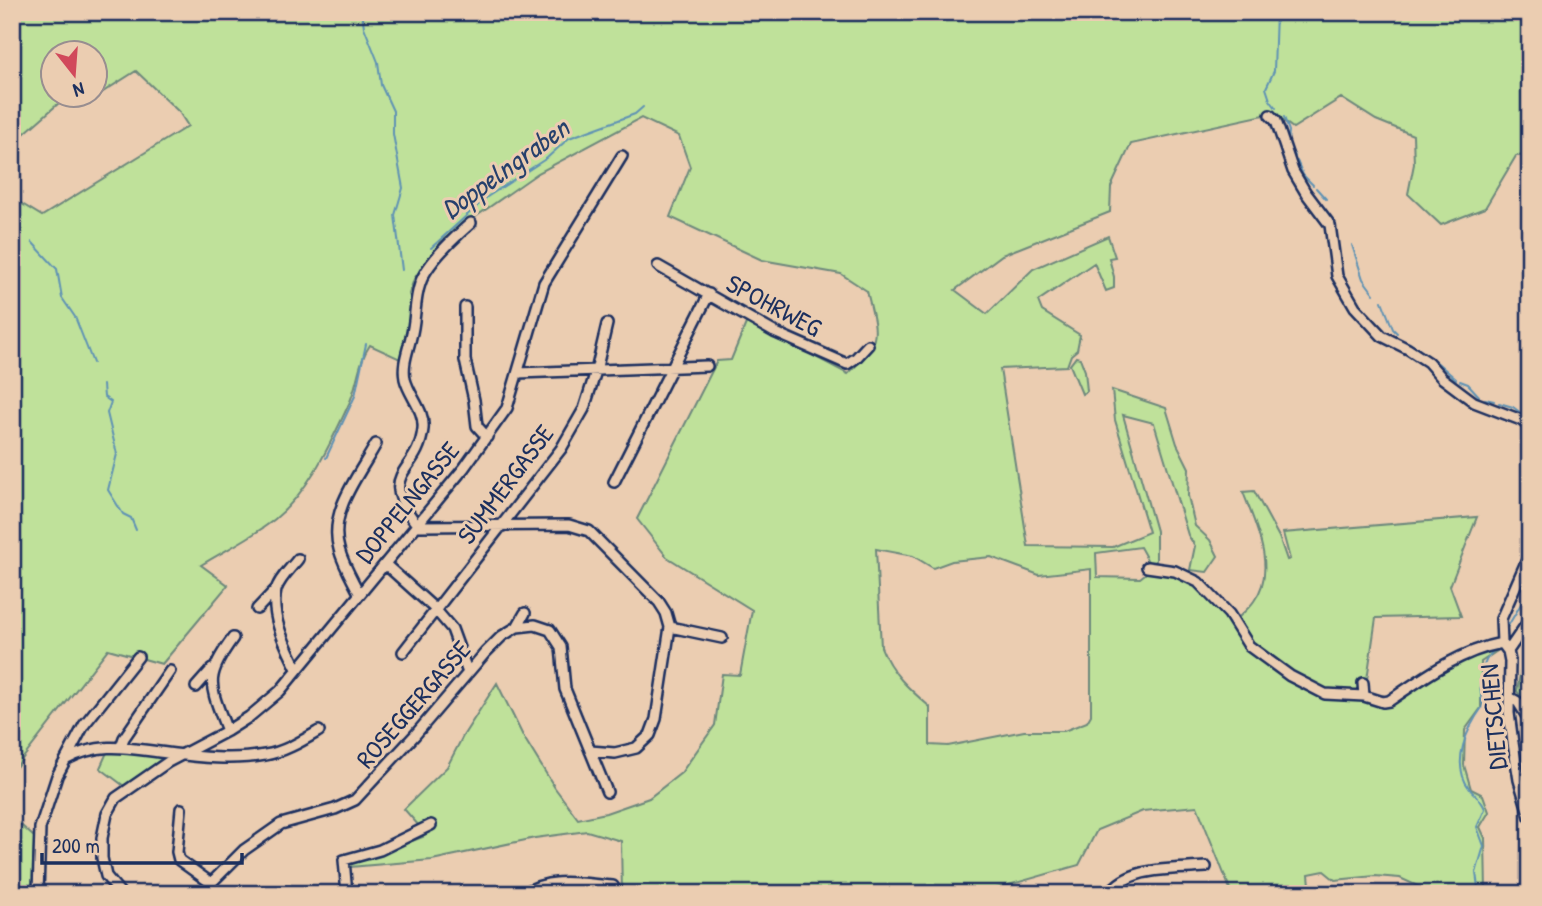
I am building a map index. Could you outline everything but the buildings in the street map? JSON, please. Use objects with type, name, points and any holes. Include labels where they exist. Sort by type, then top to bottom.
[{"type":"street","points":[[1270,115],[1276,121],[1293,171],[1330,225],[1337,276],[1355,307],[1382,336],[1428,362],[1442,378],[1474,402],[1521,420],[1530,427]]},
{"type":"street","name":"DOPPELNGASSE","points":[[121,894],[106,876],[103,867],[102,838],[111,805],[122,793],[180,754],[249,717],[280,691],[359,593],[418,526],[508,408],[544,283],[622,156]]},
{"type":"street","points":[[471,223],[448,243],[420,282],[412,335],[404,361],[405,379],[421,411],[422,429],[416,449],[398,481],[399,494],[418,526],[569,525],[589,531],[659,602],[666,612],[670,627],[656,719],[650,735],[636,748],[615,753],[590,751]]},
{"type":"street","name":"SPOHRWEG","points":[[658,267],[774,332],[846,364],[868,345]]},
{"type":"street","points":[[614,482],[709,294]]},
{"type":"street","name":"DOPPELNGASSE","points":[[465,307],[465,360],[477,426],[487,438]]},
{"type":"street","name":"SUMMERGASSE","points":[[403,652],[561,449],[584,409],[607,324]]},
{"type":"street","points":[[518,373],[706,366]]},
{"type":"street","name":"DOPPELNGASSE","points":[[359,593],[338,547],[336,527],[339,512],[376,444]]},
{"type":"street","points":[[1147,567],[1175,572],[1198,582],[1229,614],[1249,646],[1290,676],[1325,694],[1364,696],[1383,702],[1480,647],[1505,647],[1501,619],[1530,553]]},
{"type":"street","points":[[257,609],[298,559]]},
{"type":"street","points":[[385,564],[435,609],[452,629],[468,673]]},
{"type":"street","points":[[276,589],[282,637],[298,669]]},
{"type":"street","points":[[517,627],[525,613]]},
{"type":"street","name":"DIETSCHEN","points":[[1530,619],[1505,647],[1510,661],[1509,698],[1519,780],[1530,817]]},
{"type":"street","points":[[517,627],[535,625],[550,629],[561,647],[565,689],[607,792]]},
{"type":"street","name":"ROSEGGERGASSE","points":[[212,889],[244,850],[281,824],[335,809],[355,800],[502,636],[517,627]]},
{"type":"street","points":[[670,627],[722,638]]},
{"type":"street","points":[[195,687],[212,669],[233,638]]},
{"type":"street","points":[[1264,647],[1267,659]]},
{"type":"street","points":[[38,894],[40,828],[47,801],[84,724],[138,657]]},
{"type":"street","points":[[212,669],[212,685],[227,731]]},
{"type":"street","points":[[121,746],[170,671]]},
{"type":"street","points":[[1363,683],[1364,696]]},
{"type":"street","points":[[1509,698],[1518,702],[1530,721]]},
{"type":"street","points":[[67,759],[93,749],[121,746],[239,758],[267,755],[290,747],[319,731]]},
{"type":"street","points":[[181,809],[177,852],[179,860],[212,889]]},
{"type":"street","points":[[347,894],[344,860],[380,850],[431,825]]},
{"type":"street","points":[[1109,894],[1117,883],[1132,874],[1206,867]]},
{"type":"street","points":[[523,894],[536,886],[556,881],[613,886]]},
{"type":"green space","points":[[12,12],[1530,12],[1530,155],[1516,156],[1485,208],[1441,225],[1408,194],[1414,164],[1413,135],[1376,120],[1341,98],[1293,128],[1273,113],[1131,144],[1111,187],[1110,212],[1002,255],[955,290],[987,314],[1033,269],[1108,236],[1115,257],[1109,258],[1114,288],[1106,291],[1094,263],[1038,301],[1042,311],[1080,335],[1077,350],[1071,355],[1067,366],[1000,369],[1028,546],[1113,547],[1149,532],[1115,420],[1112,390],[1166,408],[1177,444],[1189,468],[1188,496],[1195,526],[1210,540],[1218,556],[1207,572],[1190,570],[1195,546],[1188,535],[1154,423],[1123,415],[1156,531],[1156,566],[1150,565],[1140,547],[1096,553],[1097,577],[1140,578],[1150,570],[1171,574],[1197,585],[1239,617],[1254,601],[1264,575],[1262,547],[1243,492],[1254,491],[1279,537],[1287,560],[1290,559],[1283,533],[1477,517],[1450,586],[1461,616],[1376,618],[1365,693],[1392,703],[1455,661],[1492,646],[1500,649],[1481,662],[1481,708],[1465,730],[1464,765],[1471,789],[1483,795],[1489,812],[1480,827],[1485,838],[1486,892],[1435,894],[1400,878],[1375,876],[1335,880],[1324,871],[1309,874],[1310,885],[1286,890],[1286,894],[1232,894],[1197,806],[1143,811],[1097,830],[1079,865],[977,894],[622,892],[621,841],[587,831],[535,838],[432,860],[349,867],[423,837],[420,827],[404,809],[447,767],[463,736],[497,683],[523,736],[578,819],[606,813],[649,798],[681,773],[715,725],[722,674],[740,675],[752,610],[667,557],[637,519],[717,361],[731,360],[747,321],[848,374],[872,345],[875,329],[867,291],[841,274],[762,260],[670,217],[690,167],[679,136],[641,118],[538,173],[441,241],[414,279],[409,294],[413,310],[411,327],[400,359],[370,345],[362,360],[341,421],[318,467],[298,495],[266,526],[201,565],[228,585],[162,664],[108,649],[12,772],[12,205],[17,201],[42,216],[188,126],[179,112],[136,71],[108,89],[108,38],[38,38],[38,108],[53,108],[17,140],[12,139]],"holes":[[[876,549],[913,556],[933,568],[952,561],[991,557],[1039,575],[1091,569],[1091,715],[1087,722],[1064,731],[1024,731],[948,746],[930,745],[930,707],[895,673],[881,647]]]},
{"type":"green space","points":[[1076,357],[1080,358],[1085,371],[1087,391],[1082,394],[1070,365]]},
{"type":"green space","points":[[1530,644],[1530,710],[1517,691],[1522,664]]},
{"type":"green space","points":[[108,750],[160,756],[162,759],[124,786],[100,768]]},
{"type":"green space","points":[[12,817],[34,837],[32,894],[12,894]]},
{"type":"waterway","points":[[362,12],[364,27],[378,62],[381,85],[393,111],[393,134],[403,188],[395,215],[402,270]]},
{"type":"waterway","points":[[1276,12],[1274,71],[1266,88],[1276,108]]},
{"type":"waterway","name":"Doppelngraben","points":[[431,248],[487,197],[547,158],[569,138],[635,114],[643,107]]},
{"type":"waterway","points":[[1284,117],[1289,131],[1288,143]]},
{"type":"waterway","points":[[1290,148],[1295,156]]},
{"type":"waterway","points":[[1297,161],[1303,175],[1313,185]]},
{"type":"waterway","points":[[1316,188],[1326,199]]},
{"type":"waterway","points":[[32,242],[57,269],[62,298],[75,317],[93,363]]},
{"type":"waterway","points":[[1352,245],[1363,279],[1374,294]]},
{"type":"waterway","points":[[1382,301],[1397,333]]},
{"type":"waterway","points":[[1408,342],[1419,349]]},
{"type":"waterway","name":"Doppelngraben","points":[[326,458],[355,396],[366,344]]},
{"type":"waterway","points":[[1433,359],[1456,379]]},
{"type":"waterway","points":[[1460,381],[1468,384],[1479,396]]},
{"type":"waterway","points":[[103,385],[104,397],[111,402],[107,413],[117,454],[108,490],[123,514],[131,518],[136,530]]},
{"type":"waterway","points":[[1485,399],[1494,401]]},
{"type":"waterway","points":[[1499,403],[1513,407],[1521,413]]},
{"type":"waterway","points":[[1526,416],[1530,419]]},
{"type":"waterway","points":[[1505,631],[1524,599],[1530,594]]},
{"type":"waterway","points":[[1479,894],[1476,873],[1484,846],[1477,827],[1485,809],[1464,778],[1461,756],[1467,734],[1483,706],[1480,682],[1483,667],[1497,648]]}]
